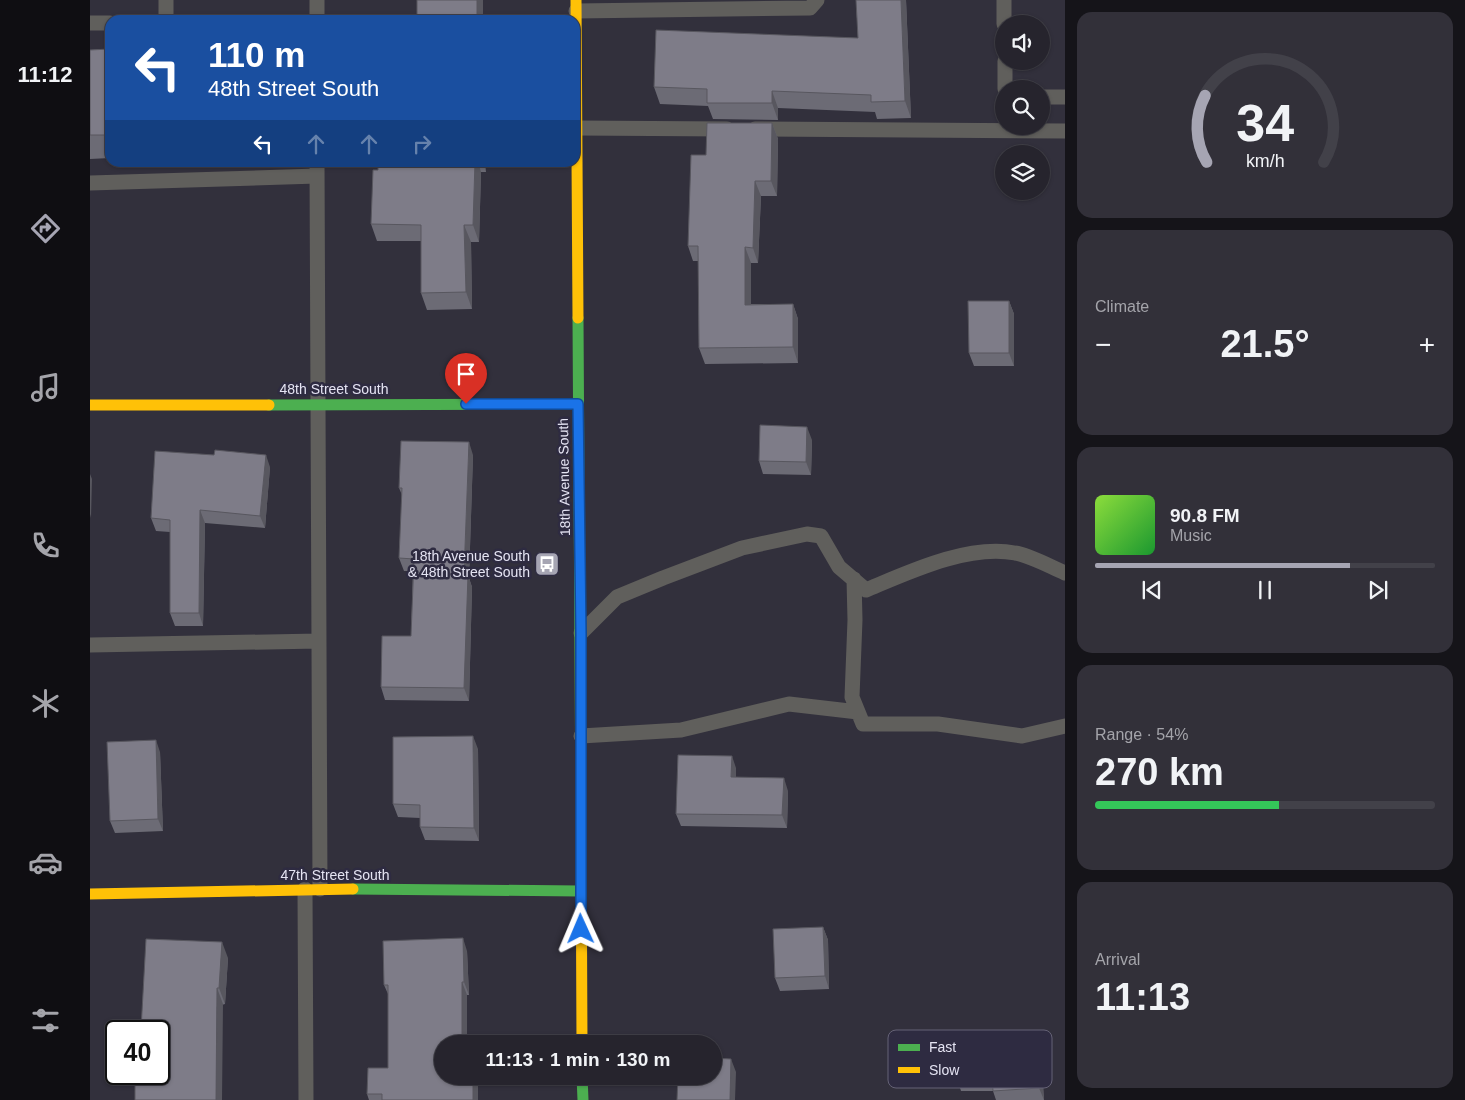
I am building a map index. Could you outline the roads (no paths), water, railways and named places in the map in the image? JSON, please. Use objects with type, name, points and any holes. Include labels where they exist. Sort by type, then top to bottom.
[{"type":"street","name":"18th Avenue South","points":[[576,167],[581,633],[580,891],[582,1035]]},
{"type":"street","name":"48th Street South","points":[[90,405],[578,404]]},
{"type":"street","name":"47th Street South","points":[[90,894],[313,889],[580,891]]},
{"type":"street","points":[[582,1085],[583,1100]]},
{"type":"lane","points":[[166,0],[166,15]]},
{"type":"lane","points":[[316,0],[316,15]]},
{"type":"lane","points":[[1004,0],[1004,15]]},
{"type":"lane","points":[[576,6],[676,9],[813,4]]},
{"type":"lane","points":[[90,23],[105,22]]},
{"type":"lane","points":[[1050,97],[1065,97]]},
{"type":"lane","points":[[580,128],[1065,130]]},
{"type":"lane","points":[[90,183],[317,170],[319,641],[306,1100]]},
{"type":"lane","points":[[581,633],[617,596],[742,548],[807,534],[821,536],[839,567],[866,590],[912,571],[975,552],[1015,553],[1065,573]]},
{"type":"lane","points":[[854,580],[855,620],[852,697],[863,724],[938,724],[1022,736],[1065,726]]},
{"type":"lane","points":[[90,645],[319,641]]},
{"type":"lane","points":[[581,736],[680,730],[789,704],[858,712]]},
{"type":"place","name":"18th Avenue South & 48th Street South","points":[[547,564]]}]
